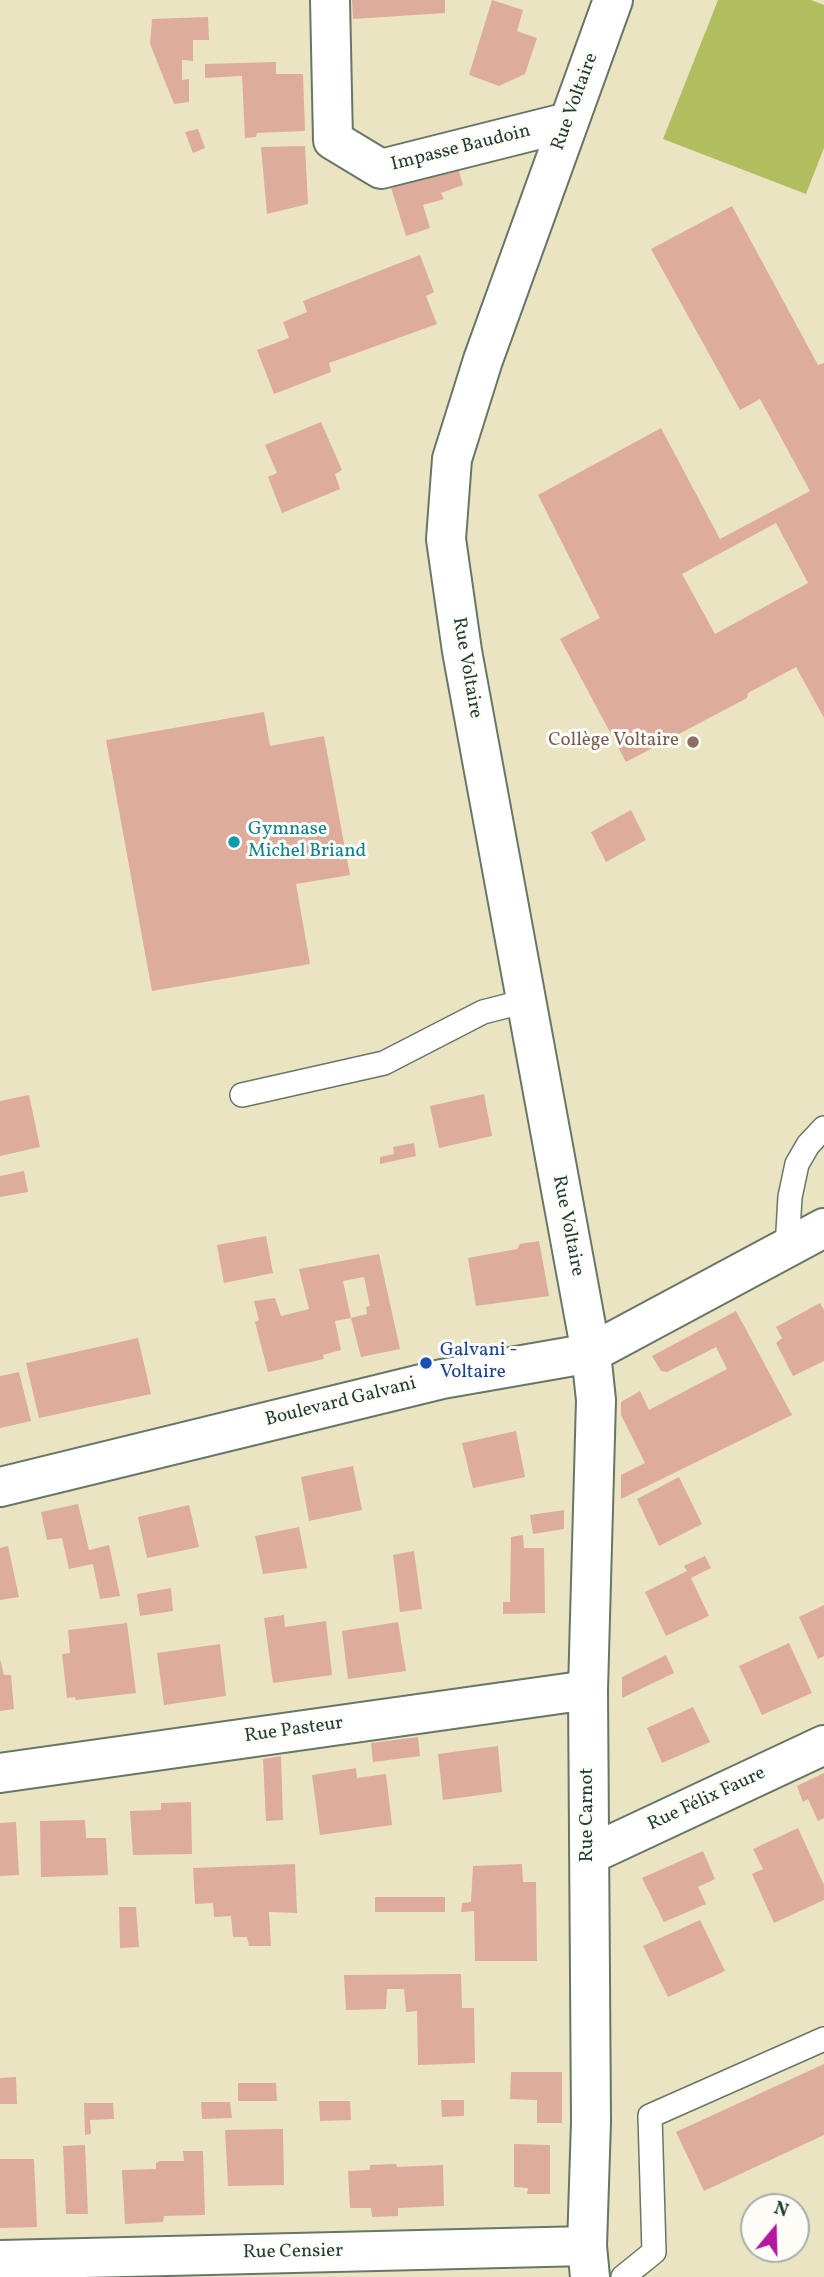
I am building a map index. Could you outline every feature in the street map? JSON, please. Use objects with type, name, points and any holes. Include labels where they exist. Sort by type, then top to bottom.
[{"type":"street","name":"Impasse Baudoin","points":[[330,0],[333,140],[380,169],[568,122]]},
{"type":"street","name":"Rue Voltaire","points":[[591,1353],[462,651],[446,539],[452,459],[483,360],[613,0]]},
{"type":"street","name":"Boulevard Galvani","points":[[0,1487],[428,1382],[591,1353],[824,1228]]},
{"type":"street","name":"Rue Carnot","points":[[588,2261],[592,2122],[588,1690],[596,1399],[591,1353]]},
{"type":"street","name":"Rue Pasteur","points":[[0,1773],[588,1690]]},
{"type":"street","name":"Rue Félix Faure","points":[[589,1855],[824,1745]]},
{"type":"street","name":"Rue Censier","points":[[0,2260],[588,2261]]},
{"type":"lane","points":[[242,1095],[384,1063],[483,1012],[526,1001]]},
{"type":"lane","points":[[787,1248],[790,1197],[797,1164],[808,1145],[824,1128]]},
{"type":"lane","points":[[623,2277],[654,2252],[650,2116],[824,2039]]},
{"type":"green space","points":[[718,0],[811,0],[824,5],[824,148],[806,194],[663,139]]},
{"type":"building","points":[[352,0],[445,0],[445,13],[353,19]]},
{"type":"building","points":[[492,0],[523,10],[517,31],[537,38],[525,74],[499,86],[469,75]]},
{"type":"building","points":[[208,17],[209,40],[193,40],[193,61],[182,60],[182,80],[189,79],[189,102],[174,104],[150,44],[152,19]]},
{"type":"building","points":[[276,62],[276,74],[303,74],[305,131],[257,133],[256,137],[245,138],[242,76],[205,78],[205,64]]},
{"type":"building","points":[[198,129],[205,148],[193,153],[185,132]]},
{"type":"building","points":[[305,146],[308,204],[267,214],[261,147]]},
{"type":"building","points":[[456,162],[463,185],[441,193],[444,199],[423,205],[430,228],[406,236],[389,181]]},
{"type":"building","points":[[732,206],[818,365],[824,363],[824,718],[796,667],[748,693],[747,698],[626,762],[560,639],[600,618],[538,495],[661,428],[720,539],[810,491],[760,399],[740,410],[651,249]],"holes":[[[776,523],[808,583],[715,634],[682,574]]]},
{"type":"building","points":[[420,255],[434,292],[426,296],[437,324],[329,363],[331,372],[274,394],[257,350],[289,338],[283,322],[307,312],[303,301]]},
{"type":"building","points":[[321,422],[342,470],[335,474],[340,489],[282,513],[268,477],[277,473],[265,445]]},
{"type":"building","name":"Gymnase Michel Briand","points":[[264,712],[270,746],[324,736],[350,875],[296,884],[310,964],[152,991],[106,740]]},
{"type":"building","points":[[631,810],[646,840],[606,862],[591,832]]},
{"type":"building","points":[[484,1094],[492,1136],[439,1148],[430,1106]]},
{"type":"building","points":[[29,1095],[40,1147],[0,1156],[0,1101]]},
{"type":"building","points":[[414,1143],[416,1156],[380,1164],[380,1157],[394,1154],[393,1147]]},
{"type":"building","points":[[24,1171],[28,1192],[0,1197],[0,1176]]},
{"type":"building","points":[[266,1236],[273,1273],[224,1283],[217,1245]]},
{"type":"building","points":[[539,1241],[549,1296],[476,1306],[468,1258],[517,1249],[520,1244]]},
{"type":"building","points":[[379,1254],[400,1349],[361,1357],[351,1318],[335,1321],[341,1350],[323,1355],[324,1359],[268,1372],[255,1322],[259,1320],[254,1301],[275,1298],[281,1316],[309,1309],[299,1269]],"holes":[[[364,1277],[370,1306],[366,1307],[367,1314],[351,1318],[343,1281]]]},
{"type":"building","points":[[820,1303],[824,1310],[824,1361],[793,1376],[776,1343],[782,1338],[776,1327]]},
{"type":"building","points":[[736,1311],[792,1415],[621,1499],[621,1475],[645,1463],[621,1415],[621,1402],[640,1391],[649,1410],[727,1369],[716,1347],[667,1372],[661,1371],[652,1356]]},
{"type":"building","points":[[138,1338],[151,1394],[39,1418],[26,1363]]},
{"type":"building","points":[[19,1372],[31,1421],[0,1428],[0,1376]]},
{"type":"building","points":[[516,1431],[525,1477],[473,1488],[462,1443]]},
{"type":"building","points":[[353,1466],[362,1510],[309,1521],[301,1477]]},
{"type":"building","points":[[679,1477],[702,1524],[659,1546],[637,1499]]},
{"type":"building","points":[[78,1504],[89,1550],[109,1545],[120,1596],[100,1599],[93,1564],[69,1569],[62,1538],[47,1540],[41,1512]]},
{"type":"building","points":[[189,1505],[199,1547],[147,1558],[138,1517]]},
{"type":"building","points":[[564,1510],[564,1529],[533,1534],[530,1515]]},
{"type":"building","points":[[299,1527],[307,1568],[263,1574],[255,1536]]},
{"type":"building","points":[[523,1535],[524,1548],[544,1548],[545,1613],[503,1614],[503,1602],[510,1602],[511,1537]]},
{"type":"building","points":[[8,1546],[19,1597],[0,1600],[0,1548]]},
{"type":"building","points":[[414,1551],[422,1609],[400,1612],[393,1555]]},
{"type":"building","points":[[705,1556],[711,1568],[691,1578],[709,1616],[666,1636],[645,1592],[687,1571],[684,1566]]},
{"type":"building","points":[[171,1588],[173,1611],[140,1616],[137,1594]]},
{"type":"building","points":[[824,1605],[824,1656],[818,1659],[799,1617]]},
{"type":"building","points":[[284,1615],[285,1627],[326,1621],[332,1675],[273,1683],[264,1618]]},
{"type":"building","points":[[398,1622],[406,1671],[348,1679],[342,1631]]},
{"type":"building","points":[[127,1623],[136,1693],[76,1700],[75,1697],[67,1698],[62,1654],[70,1653],[68,1630]]},
{"type":"building","points":[[789,1643],[812,1693],[762,1715],[739,1666]]},
{"type":"building","points":[[220,1644],[226,1696],[164,1705],[157,1653]]},
{"type":"building","points":[[666,1655],[674,1673],[622,1698],[622,1677]]},
{"type":"building","points":[[0,1659],[4,1675],[11,1675],[14,1709],[0,1711]]},
{"type":"building","points":[[693,1707],[710,1742],[662,1763],[647,1728]]},
{"type":"building","points":[[418,1737],[420,1756],[373,1762],[371,1743]]},
{"type":"building","points":[[498,1746],[502,1792],[443,1800],[438,1754]]},
{"type":"building","points":[[281,1756],[283,1820],[266,1821],[263,1759]]},
{"type":"building","points":[[356,1768],[357,1778],[386,1774],[392,1825],[320,1835],[312,1775]]},
{"type":"building","points":[[824,1773],[824,1818],[818,1821],[808,1799],[803,1802],[797,1786]]},
{"type":"building","points":[[191,1802],[192,1854],[133,1855],[130,1811],[161,1810],[161,1803]]},
{"type":"building","points":[[85,1820],[86,1838],[106,1838],[108,1875],[41,1877],[40,1821]]},
{"type":"building","points":[[16,1822],[19,1875],[0,1876],[0,1823]]},
{"type":"building","points":[[798,1828],[824,1885],[824,1900],[774,1923],[752,1874],[763,1869],[753,1849]]},
{"type":"building","points":[[703,1851],[715,1879],[698,1887],[706,1904],[664,1922],[642,1878]]},
{"type":"building","points":[[295,1864],[297,1913],[269,1912],[271,1946],[249,1946],[247,1937],[233,1937],[231,1916],[214,1917],[213,1903],[195,1904],[193,1868]]},
{"type":"building","points":[[522,1864],[523,1882],[536,1882],[537,1961],[475,1961],[474,1911],[461,1912],[462,1903],[471,1902],[473,1866]]},
{"type":"building","points":[[375,1897],[445,1897],[445,1912],[375,1912]]},
{"type":"building","points":[[119,1907],[136,1907],[139,1947],[120,1948]]},
{"type":"building","points":[[700,1920],[725,1971],[668,1997],[643,1946]]},
{"type":"building","points":[[461,1974],[462,2008],[474,2008],[475,2063],[418,2065],[417,2011],[406,2012],[404,1989],[387,1989],[386,2009],[346,2010],[344,1975]]},
{"type":"building","points":[[824,2064],[824,2135],[704,2191],[676,2132]]},
{"type":"building","points":[[511,2072],[562,2072],[562,2123],[537,2123],[537,2100],[510,2099]]},
{"type":"building","points":[[16,2077],[17,2104],[0,2104],[0,2078]]},
{"type":"building","points":[[238,2083],[276,2083],[277,2101],[238,2101]]},
{"type":"building","points":[[441,2100],[464,2100],[464,2116],[442,2117]]},
{"type":"building","points":[[319,2101],[350,2101],[351,2120],[320,2121]]},
{"type":"building","points":[[201,2102],[230,2102],[232,2118],[202,2119]]},
{"type":"building","points":[[84,2103],[113,2103],[114,2119],[90,2120],[91,2134],[85,2135]]},
{"type":"building","points":[[283,2129],[284,2185],[228,2186],[225,2130]]},
{"type":"building","points":[[514,2144],[550,2145],[550,2194],[527,2194],[528,2188],[514,2187]]},
{"type":"building","points":[[85,2145],[88,2214],[66,2214],[63,2146]]},
{"type":"building","points":[[183,2151],[203,2151],[205,2215],[164,2216],[163,2222],[125,2224],[122,2170],[156,2169],[156,2163],[160,2161],[184,2161]]},
{"type":"building","points":[[0,2159],[34,2159],[37,2227],[0,2228]]},
{"type":"building","points":[[396,2164],[397,2167],[443,2165],[444,2206],[398,2208],[398,2216],[372,2217],[371,2208],[350,2208],[348,2171],[370,2170],[370,2165]]},
{"type":"place","name":"Collège Voltaire","points":[[693,742]]},
{"type":"place","name":"Gymnase Michel Briand","points":[[234,842]]},
{"type":"place","name":"Galvani - Voltaire","points":[[426,1363]]}]
